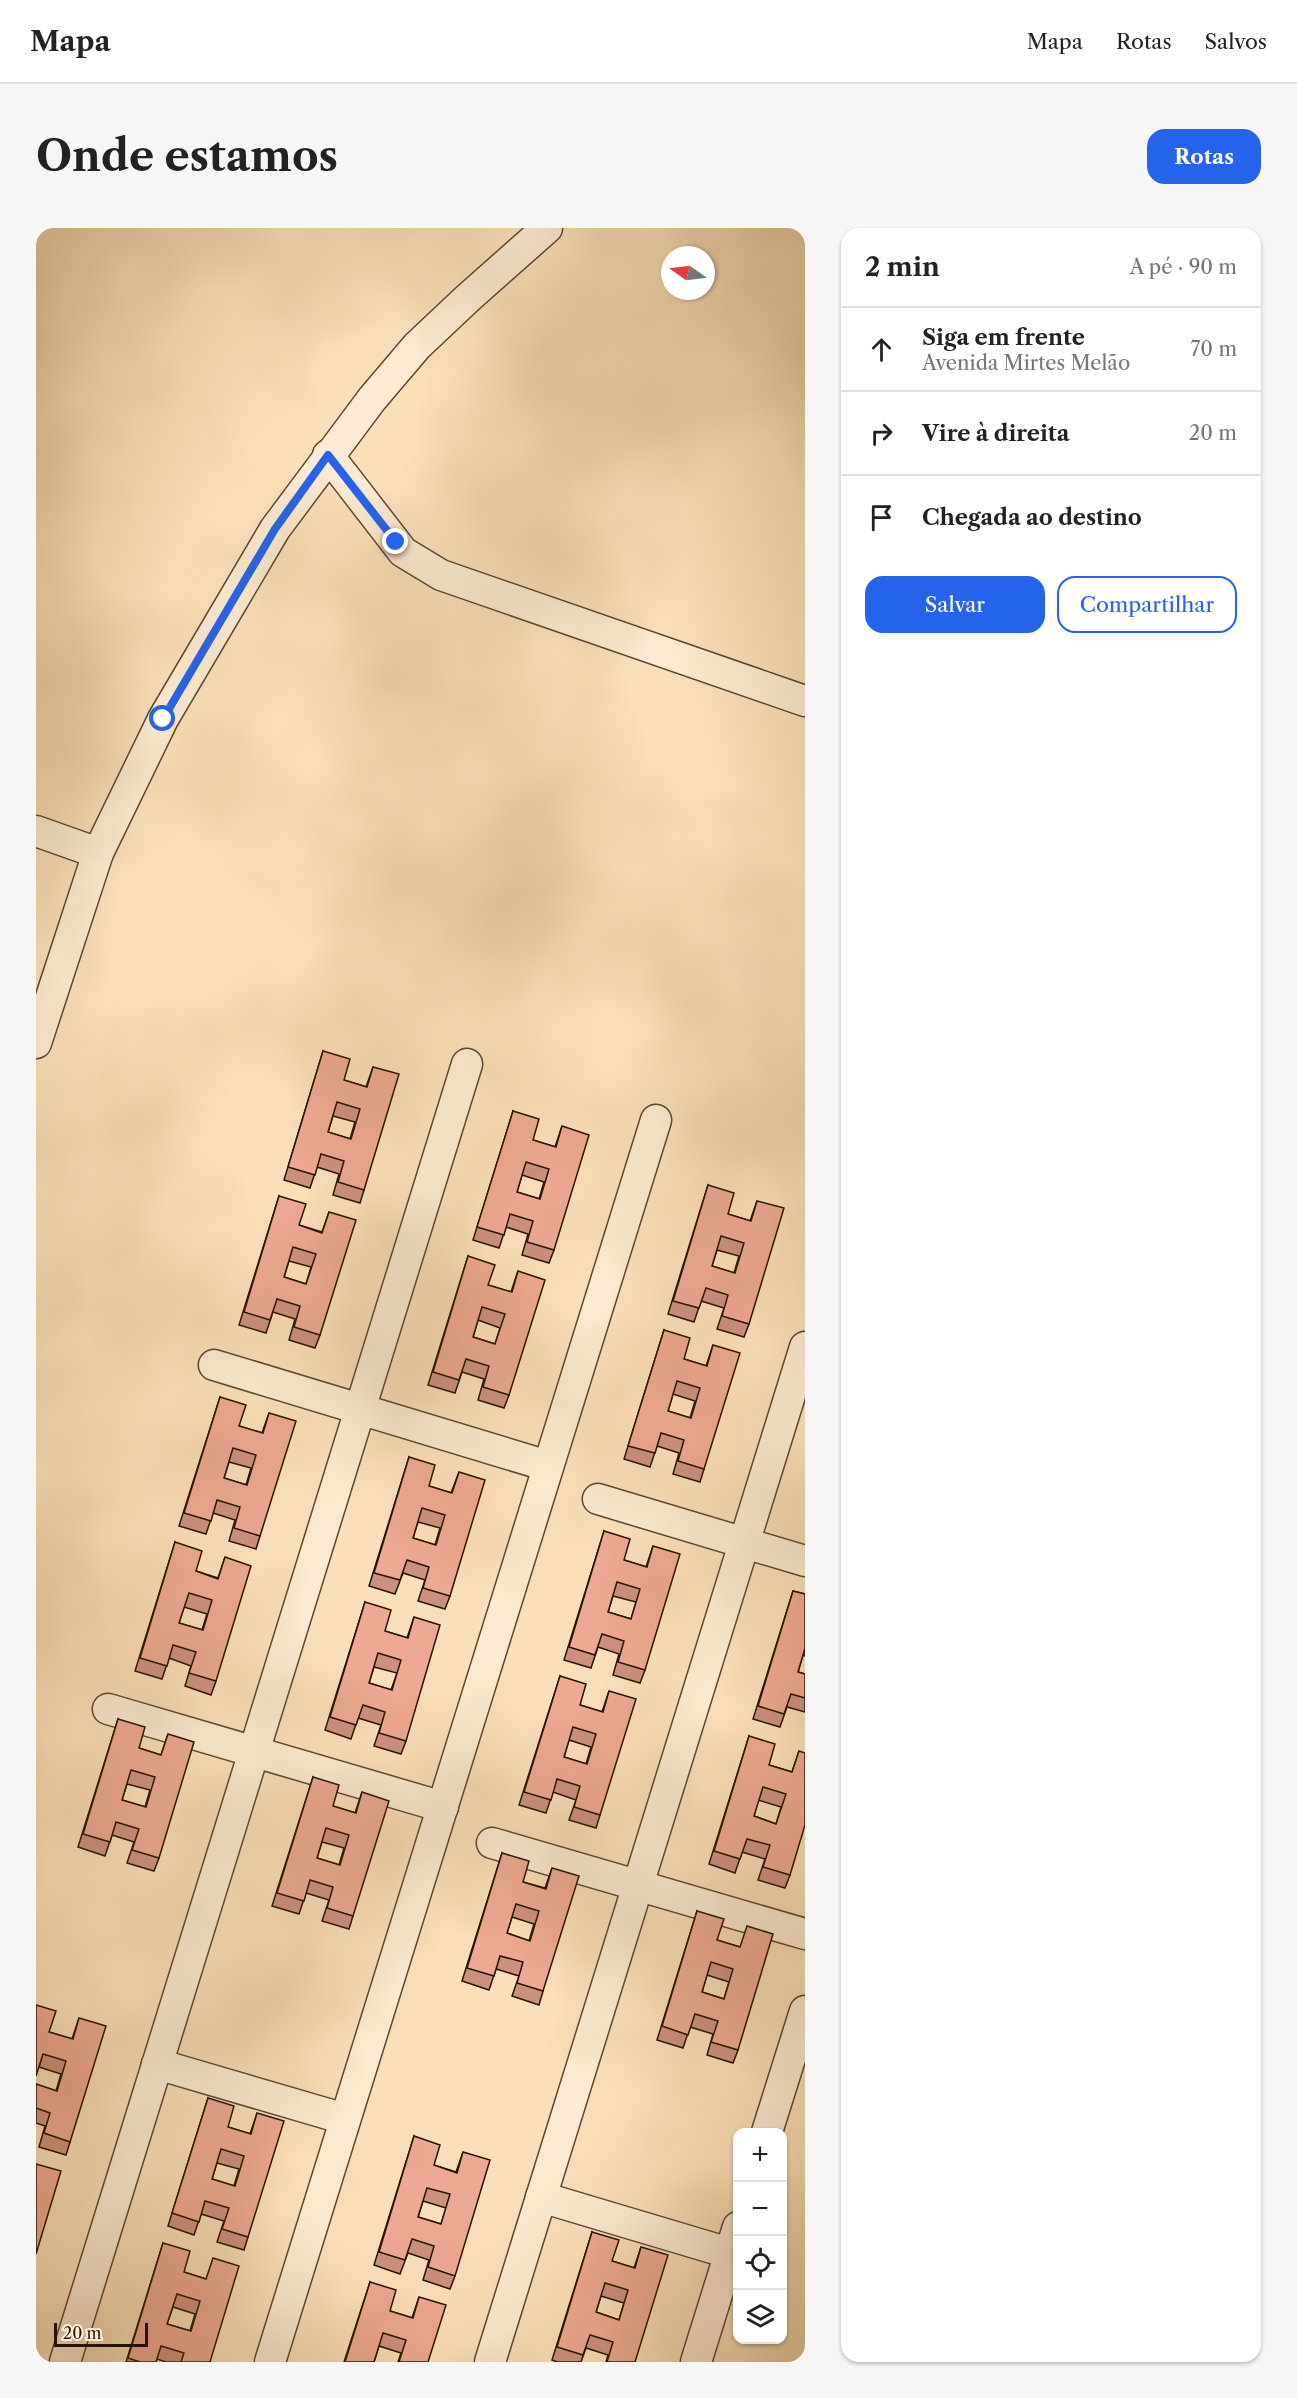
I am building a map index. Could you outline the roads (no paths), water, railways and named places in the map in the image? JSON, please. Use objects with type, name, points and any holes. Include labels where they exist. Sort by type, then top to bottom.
[{"type":"street","points":[[36,1043],[98,853],[163,719],[275,529],[328,455],[417,346],[547,228]]},
{"type":"street","points":[[328,455],[403,552],[425,567],[441,575],[805,701]]},
{"type":"street","points":[[36,831],[98,853]]},
{"type":"street","points":[[64,2362],[467,1064]]},
{"type":"street","points":[[270,2362],[656,1120]]},
{"type":"street","points":[[490,2362],[805,1347]]},
{"type":"street","points":[[214,1365],[548,1466]]},
{"type":"street","points":[[598,1499],[805,1561]]},
{"type":"street","points":[[108,1710],[442,1807]]},
{"type":"street","points":[[492,1843],[805,1934]]},
{"type":"street","points":[[769,2128],[805,2011]]},
{"type":"street","points":[[157,2064],[345,2119]]},
{"type":"street","points":[[542,2197],[733,2240]]},
{"type":"street","points":[[696,2362],[733,2243]]}]
